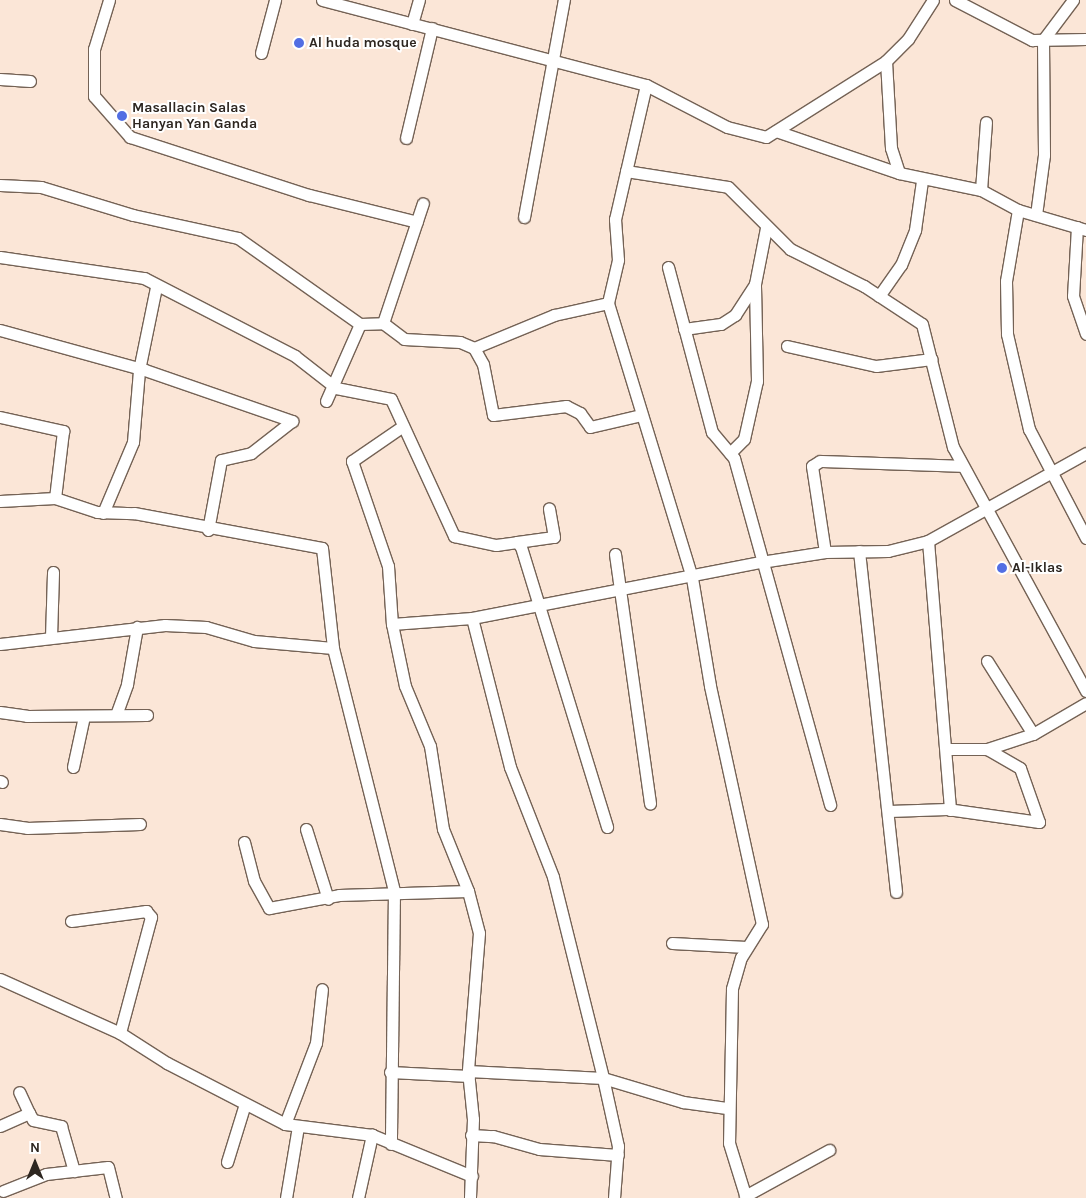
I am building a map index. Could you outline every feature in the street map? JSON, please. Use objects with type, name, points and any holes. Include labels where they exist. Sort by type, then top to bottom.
[{"type":"street","points":[[109,0],[94,49],[94,96],[130,137],[309,194],[417,222]]},
{"type":"street","points":[[261,53],[275,0]]},
{"type":"street","points":[[322,0],[646,85],[727,127],[766,137],[886,61],[908,39],[933,0]]},
{"type":"street","points":[[412,24],[419,0]]},
{"type":"street","points":[[524,217],[551,59],[564,0]]},
{"type":"street","points":[[1036,215],[1044,155],[1043,40],[1073,0]]},
{"type":"street","points":[[958,1],[1013,32],[1043,40],[1086,39]]},
{"type":"street","points":[[406,138],[432,28]]},
{"type":"street","points":[[886,61],[891,148],[899,173]]},
{"type":"street","points":[[0,79],[30,81]]},
{"type":"street","points":[[646,85],[615,219],[618,260],[608,303],[692,578],[710,686],[762,924],[746,947],[735,968],[732,989],[727,1108],[729,1143],[745,1197],[829,1150]]},
{"type":"street","points":[[982,190],[986,122]]},
{"type":"street","points":[[776,131],[922,181],[982,190],[1018,210],[1081,229],[1074,296],[1086,334]]},
{"type":"street","points":[[626,171],[728,187],[766,228],[790,250],[878,296],[922,324],[961,466],[984,512],[1085,686]]},
{"type":"street","points":[[878,296],[901,264],[915,230],[922,181]]},
{"type":"street","points":[[0,184],[41,187],[133,216],[238,238],[360,324],[383,323],[404,339],[460,342],[474,348],[484,364],[493,415],[566,406],[580,413],[590,427],[641,415]]},
{"type":"street","points":[[383,323],[423,203]]},
{"type":"street","points":[[1018,210],[1006,282],[1007,334],[1029,429],[1049,472],[1086,538]]},
{"type":"street","points":[[730,453],[744,439],[757,381],[755,284],[766,228]]},
{"type":"street","points":[[0,257],[131,275],[295,356],[336,388],[391,399],[454,536],[496,545],[554,537],[549,508]]},
{"type":"street","points":[[668,267],[712,432],[730,453],[830,805]]},
{"type":"street","points":[[684,329],[721,324],[735,315],[755,284]]},
{"type":"street","points":[[103,513],[133,442],[139,370],[156,287]]},
{"type":"street","points":[[474,348],[554,315],[608,303]]},
{"type":"street","points":[[326,401],[336,388],[360,324]]},
{"type":"street","points":[[0,330],[139,370],[292,420],[250,453],[221,460],[208,530]]},
{"type":"street","points":[[787,346],[876,366],[932,359]]},
{"type":"street","points":[[0,417],[63,431],[56,498]]},
{"type":"street","points":[[403,426],[352,460],[388,566],[392,624],[405,686],[430,746],[443,829],[468,891],[479,933],[469,1074],[472,1135],[470,1198]]},
{"type":"street","points":[[392,624],[472,618],[535,605],[692,578],[761,562],[825,552],[888,551],[928,541],[984,512],[1049,472],[1086,453]]},
{"type":"street","points":[[825,552],[812,466],[820,462],[961,466]]},
{"type":"street","points":[[0,501],[56,498],[103,513],[134,514],[208,530],[322,548],[333,648],[394,891],[390,1072],[391,1144]]},
{"type":"street","points":[[928,541],[947,749],[950,810]]},
{"type":"street","points":[[517,542],[535,605],[552,646],[607,827]]},
{"type":"street","points":[[859,551],[889,811],[896,892]]},
{"type":"street","points":[[615,554],[618,591],[650,804]]},
{"type":"street","points":[[51,637],[53,572]]},
{"type":"street","points":[[472,618],[510,767],[553,877],[603,1078],[618,1155],[614,1198]]},
{"type":"street","points":[[0,644],[137,627],[206,627],[254,641],[333,648]]},
{"type":"street","points":[[116,715],[127,684],[137,627]]},
{"type":"street","points":[[987,661],[1033,734]]},
{"type":"street","points":[[947,749],[987,749],[1033,734],[1086,703]]},
{"type":"street","points":[[0,712],[84,716],[146,715]]},
{"type":"street","points":[[73,767],[84,716]]},
{"type":"street","points":[[889,811],[950,810],[1039,822],[1020,768],[987,749]]},
{"type":"street","points":[[0,824],[27,828],[140,824]]},
{"type":"street","points":[[306,829],[328,899]]},
{"type":"street","points":[[244,842],[254,881],[268,908],[394,891],[468,891]]},
{"type":"street","points":[[71,921],[146,911],[151,917],[120,1033]]},
{"type":"street","points":[[672,943],[746,947]]},
{"type":"street","points":[[0,980],[120,1033],[245,1104],[285,1124],[372,1135],[472,1176]]},
{"type":"street","points":[[285,1124],[316,1043],[322,989]]},
{"type":"street","points":[[390,1072],[603,1078],[683,1102],[727,1108]]},
{"type":"street","points":[[19,1092],[33,1120],[61,1126],[74,1171]]},
{"type":"street","points":[[227,1162],[245,1104]]},
{"type":"street","points":[[0,1126],[29,1113]]},
{"type":"street","points":[[286,1198],[298,1126]]},
{"type":"street","points":[[358,1198],[372,1135]]},
{"type":"street","points":[[472,1135],[494,1136],[539,1149],[618,1155]]},
{"type":"street","points":[[4,1191],[46,1174],[108,1167],[116,1198]]},
{"type":"place","name":"Al huda mosque","points":[[299,43]]},
{"type":"place","name":"Masallacin Salas Hanyan Yan Ganda","points":[[122,116]]},
{"type":"place","name":"Al-Iklas","points":[[1002,568]]}]
